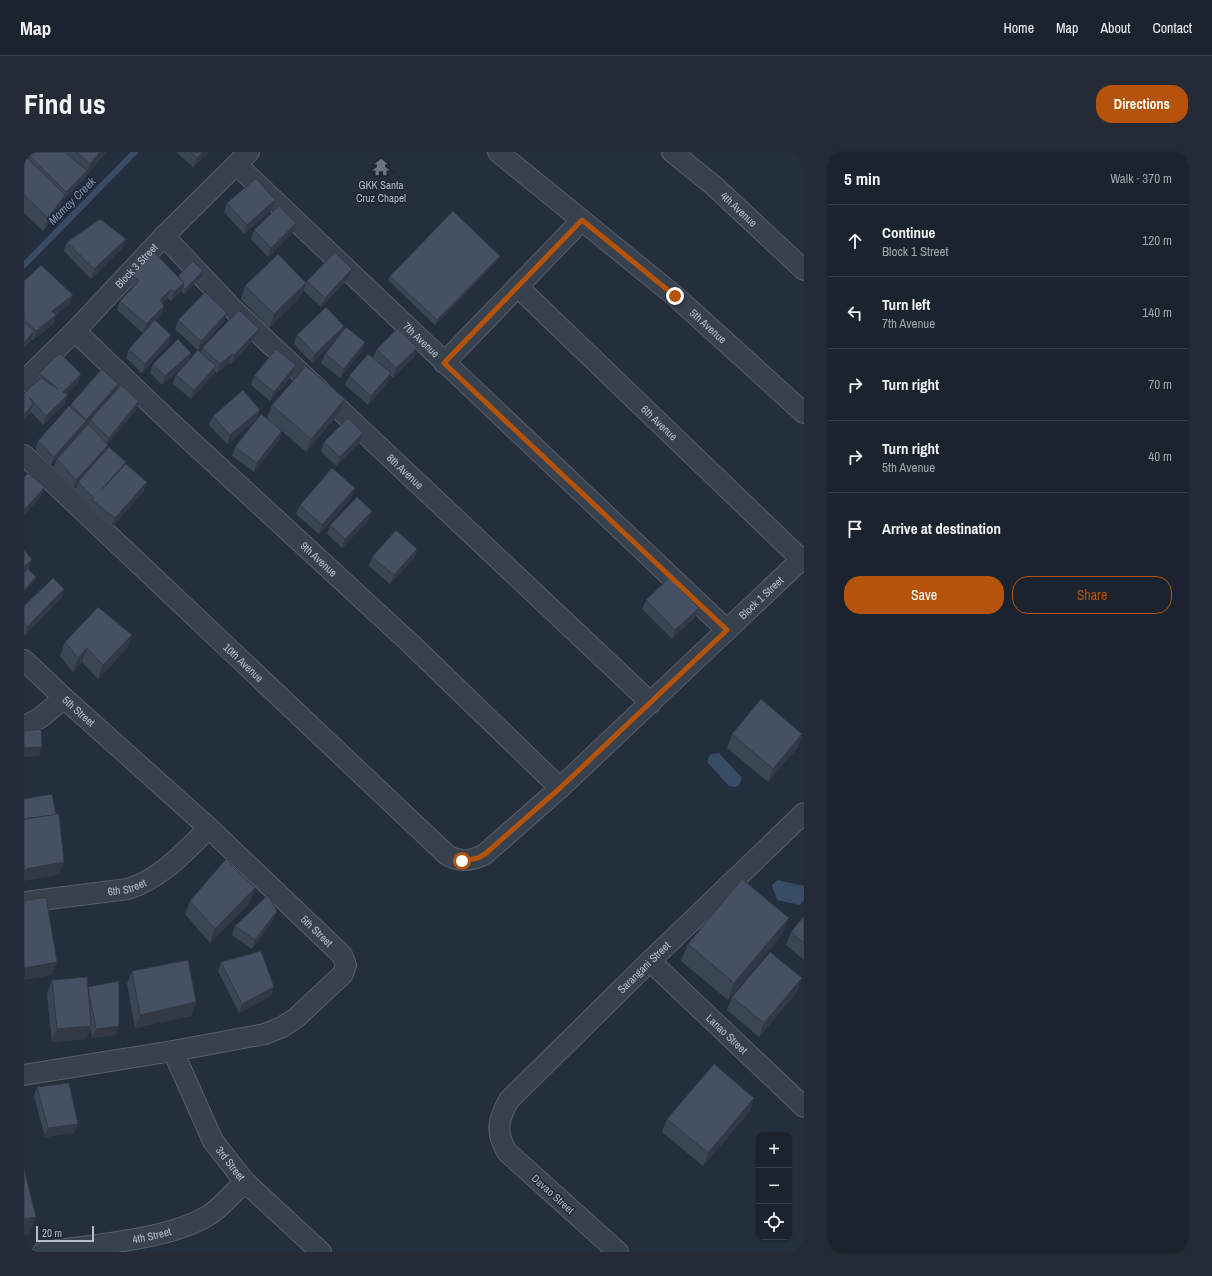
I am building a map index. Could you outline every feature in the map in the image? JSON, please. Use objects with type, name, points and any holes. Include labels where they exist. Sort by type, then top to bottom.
[{"type":"street","name":"5th Avenue","points":[[498,152],[675,296],[804,413]]},
{"type":"street","name":"4th Avenue","points":[[672,152],[713,185],[804,270]]},
{"type":"street","name":"Block 3 Street","points":[[24,381],[75,331],[164,236],[243,159]]},
{"type":"street","name":"7th Avenue","points":[[243,159],[444,363],[727,630]]},
{"type":"street","points":[[444,363],[582,220]]},
{"type":"street","name":"8th Avenue","points":[[164,236],[256,332],[571,626],[651,703]]},
{"type":"street","name":"6th Avenue","points":[[518,287],[803,558]]},
{"type":"street","name":"9th Avenue","points":[[75,331],[168,420],[411,644],[560,788]]},
{"type":"street","name":"10th Avenue","points":[[24,455],[447,855],[454,859],[468,860]]},
{"type":"street","name":"Block 1 Street","points":[[468,860],[485,854],[560,788],[803,558]]},
{"type":"street","name":"5th Street","points":[[24,660],[64,698],[210,828],[342,955],[345,960],[346,970],[296,1018],[282,1027],[265,1034],[173,1051],[24,1075]]},
{"type":"street","points":[[24,726],[40,718],[64,698]]},
{"type":"street","name":"Sarangani Street","points":[[498,1131],[500,1116],[509,1100],[650,961],[803,817]]},
{"type":"street","name":"6th Street","points":[[24,902],[128,889],[142,884],[167,869],[210,828]]},
{"type":"street","name":"Lanao Street","points":[[650,961],[804,1107]]},
{"type":"street","name":"3rd Street","points":[[173,1051],[213,1141],[245,1182],[321,1252]]},
{"type":"street","name":"Davao Street","points":[[498,1131],[501,1142],[507,1152],[618,1252]]},
{"type":"street","name":"4th Street","points":[[43,1252],[144,1237],[195,1222],[210,1214],[245,1182]]},
{"type":"water","points":[[719,753],[742,778],[739,785],[736,787],[729,786],[708,763],[708,758],[711,754]]},
{"type":"water","points":[[778,880],[804,886],[804,900],[800,905],[777,900],[772,885]]},
{"type":"building","points":[[26,152],[65,152],[87,171],[66,192]]},
{"type":"building","points":[[76,152],[100,152],[90,164]]},
{"type":"building","points":[[190,152],[203,152],[197,158]]},
{"type":"building","points":[[24,155],[65,195],[48,218],[24,195]]},
{"type":"building","points":[[256,178],[275,200],[247,225],[227,203]]},
{"type":"building","points":[[279,206],[296,223],[271,248],[254,230]]},
{"type":"building","points":[[453,211],[500,256],[437,320],[390,276]]},
{"type":"building","points":[[100,219],[126,239],[94,269],[67,242]]},
{"type":"building","points":[[154,252],[184,283],[174,292],[171,289],[160,300],[164,306],[146,324],[120,301],[139,281],[132,275]]},
{"type":"building","points":[[335,252],[352,269],[325,298],[307,281]]},
{"type":"building","points":[[278,254],[306,283],[274,314],[245,286]]},
{"type":"building","points":[[193,261],[203,271],[185,289],[183,287],[184,283],[178,276]]},
{"type":"building","points":[[41,265],[73,295],[52,311],[56,315],[36,331],[24,319],[24,281]]},
{"type":"building","points":[[205,292],[227,313],[201,341],[178,320]]},
{"type":"building","points":[[326,307],[344,326],[315,354],[297,335]]},
{"type":"building","points":[[239,310],[259,329],[234,355],[232,354],[220,364],[202,348]]},
{"type":"building","points":[[155,320],[171,335],[145,364],[129,349]]},
{"type":"building","points":[[24,322],[34,331],[24,343]]},
{"type":"building","points":[[346,327],[365,342],[344,369],[325,354]]},
{"type":"building","points":[[398,328],[417,348],[396,368],[377,349]]},
{"type":"building","points":[[178,339],[191,353],[165,376],[153,364]]},
{"type":"building","points":[[276,349],[296,365],[274,392],[254,376]]},
{"type":"building","points":[[198,350],[216,366],[194,390],[176,375]]},
{"type":"building","points":[[60,353],[81,374],[63,392],[68,395],[46,416],[29,397],[33,404],[24,415],[24,393],[41,378],[58,389],[39,373]]},
{"type":"building","points":[[368,354],[391,373],[371,396],[349,376]]},
{"type":"building","points":[[306,366],[345,399],[311,439],[272,405]]},
{"type":"building","points":[[102,369],[118,384],[86,420],[71,404]]},
{"type":"building","points":[[121,385],[139,401],[109,438],[90,420]]},
{"type":"building","points":[[243,390],[260,410],[230,435],[213,416]]},
{"type":"building","points":[[69,406],[86,421],[54,457],[38,441]]},
{"type":"building","points":[[261,414],[282,431],[257,463],[235,447]]},
{"type":"building","points":[[348,418],[363,433],[340,457],[324,442]]},
{"type":"building","points":[[88,424],[108,445],[76,480],[57,459]]},
{"type":"building","points":[[109,447],[126,462],[102,489],[126,464],[147,482],[115,518],[92,500],[94,498],[78,482]]},
{"type":"building","points":[[332,468],[355,488],[322,525],[300,505]]},
{"type":"building","points":[[28,473],[45,487],[24,510],[24,477]]},
{"type":"building","points":[[357,497],[372,511],[345,539],[330,525]]},
{"type":"building","points":[[396,530],[417,549],[394,575],[372,557]]},
{"type":"building","points":[[24,550],[32,559],[24,567]]},
{"type":"building","points":[[28,569],[36,577],[24,590],[24,573]]},
{"type":"building","points":[[53,578],[64,589],[28,626],[24,622],[24,606]]},
{"type":"building","points":[[669,578],[699,608],[675,630],[646,600]]},
{"type":"building","points":[[98,607],[132,635],[103,665],[87,648],[78,658],[65,642]]},
{"type":"building","points":[[761,699],[802,734],[773,769],[732,734]]},
{"type":"building","points":[[41,729],[42,747],[24,748],[24,731]]},
{"type":"building","points":[[52,794],[56,815],[24,819],[24,799]]},
{"type":"building","points":[[59,814],[64,862],[24,870],[24,819]]},
{"type":"building","points":[[226,859],[255,888],[215,929],[190,901]]},
{"type":"building","points":[[742,879],[789,918],[734,983],[688,944]]},
{"type":"building","points":[[268,895],[277,911],[255,940],[235,926]]},
{"type":"building","points":[[46,897],[57,962],[25,968],[24,901]]},
{"type":"building","points":[[804,916],[804,943],[791,932]]},
{"type":"building","points":[[261,951],[274,987],[242,1004],[221,962]]},
{"type":"building","points":[[770,952],[802,978],[764,1023],[732,997]]},
{"type":"building","points":[[188,960],[196,1002],[140,1015],[132,971]]},
{"type":"building","points":[[87,977],[91,1026],[57,1029],[52,980]]},
{"type":"building","points":[[119,981],[119,1026],[96,1029],[88,987]]},
{"type":"building","points":[[714,1064],[754,1098],[708,1153],[667,1119]]},
{"type":"building","points":[[69,1083],[78,1124],[48,1128],[37,1087]]},
{"type":"building","points":[[24,1169],[36,1217],[24,1219]]},
{"type":"waterway","name":"Mamay Creek","points":[[24,265],[135,152]]},
{"type":"place","name":"GKK Santa Cruz Chapel","points":[[381,167]]},
{"type":"route","points":[[462,861],[478,858],[485,854],[560,788],[727,630],[444,363],[582,220],[675,296]]}]
